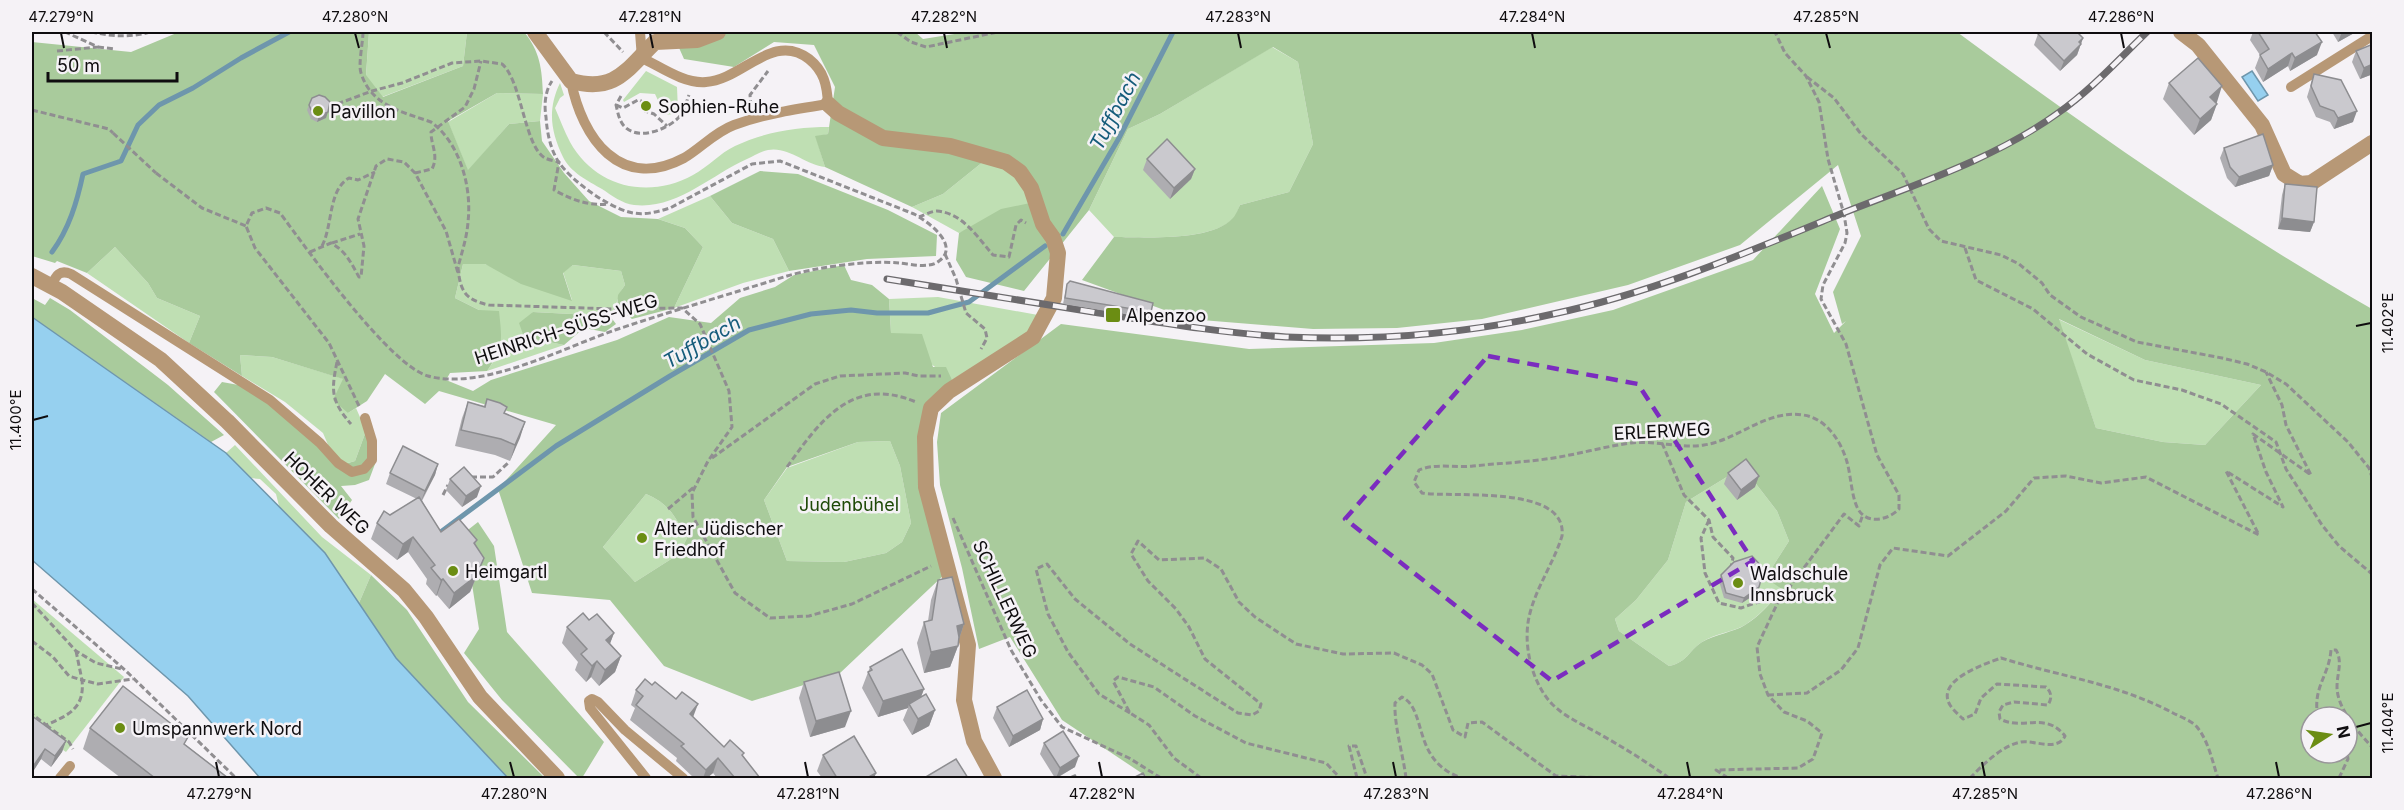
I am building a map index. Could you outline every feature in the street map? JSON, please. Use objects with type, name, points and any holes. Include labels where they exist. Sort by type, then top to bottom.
[{"type":"street","points":[[536,32],[566,76],[584,84],[599,84],[621,76],[642,58],[655,42],[697,40],[718,32]]},
{"type":"street","points":[[2181,32],[2198,45],[2262,125],[2278,164],[2292,181],[2300,184],[2311,183],[2373,143]]},
{"type":"street","points":[[828,104],[838,113],[883,138],[950,146],[1006,162],[1020,172],[1031,188],[1043,224],[1053,238],[1058,253],[1054,298],[1033,337],[948,391],[931,408],[925,437],[926,487],[968,645],[964,700],[974,741],[994,778]]},
{"type":"street","name":"HOHER WEG","points":[[32,276],[51,286],[161,360],[227,421],[331,526],[404,590],[426,617],[480,697],[557,778]]},
{"type":"lane","points":[[566,76],[584,123],[597,144],[613,159],[637,167],[659,167],[676,162],[732,126],[788,111],[828,104],[825,81],[821,72],[805,56],[793,51],[769,53],[722,80],[694,82],[642,58],[640,32]]},
{"type":"lane","points":[[2291,87],[2373,36]]},
{"type":"lane","points":[[51,286],[57,274],[61,272],[71,274],[270,400],[320,443],[338,463],[352,472],[364,470],[372,460],[372,441],[366,423]]},
{"type":"lane","points":[[646,778],[590,708],[589,701],[592,699],[598,702],[625,729],[684,778]]},
{"type":"lane","points":[[60,778],[70,766]]},
{"type":"path","points":[[65,32],[98,47]]},
{"type":"path","points":[[91,32],[109,35],[138,35],[150,32]]},
{"type":"path","points":[[363,32],[360,73],[372,91],[383,105],[437,126],[456,151],[468,189],[468,222],[458,267],[462,290],[472,302],[489,305],[615,309],[682,308],[700,324],[729,391],[732,428],[708,461],[695,486],[692,494],[693,517],[735,593],[770,618],[809,616],[852,604],[946,559]]},
{"type":"path","points":[[604,32],[621,52],[642,58]]},
{"type":"path","points":[[897,32],[911,42],[926,47],[998,32]]},
{"type":"path","points":[[1774,32],[1785,53],[1806,76],[1834,98],[1861,134],[1903,174],[1929,229],[1941,242],[2001,255],[2019,264],[2042,283],[2061,304],[2081,317],[2119,335],[2165,349],[2247,364],[2266,372],[2286,384],[2348,442],[2369,468],[2373,477]]},
{"type":"path","points":[[57,51],[98,47],[115,49]]},
{"type":"path","points":[[415,173],[432,169],[436,161],[436,152],[430,134],[437,126],[465,107],[474,89],[481,61]]},
{"type":"path","points":[[329,107],[402,83],[452,63],[496,62],[508,69],[513,77],[518,99],[537,147],[544,158],[559,162]]},
{"type":"path","points":[[753,120],[750,95],[770,67]]},
{"type":"path","points":[[566,76],[550,84],[545,109],[548,134],[559,162],[578,181],[610,204],[629,212],[656,213],[670,208],[752,164],[780,161],[919,217],[933,225],[945,244],[945,254],[956,279],[966,314],[985,329],[987,338],[985,345],[975,355]]},
{"type":"path","points":[[621,76],[628,84],[616,105],[620,120],[631,131],[644,133],[667,126],[681,116],[694,82]]},
{"type":"path","points":[[1728,778],[1716,770],[1798,768],[1813,759],[1822,733],[1807,721],[1784,712],[1768,695],[1760,675],[1757,647],[1777,604],[1844,514],[1859,526],[1863,514],[1877,520],[1884,519],[1899,509],[1900,502],[1896,489],[1877,455],[1846,344],[1821,299],[1823,285],[1845,243],[1847,233],[1844,214],[1828,159],[1819,102],[1806,76]]},
{"type":"path","points":[[616,105],[627,107],[638,100],[641,101],[645,111],[654,114],[667,126]]},
{"type":"path","points":[[32,110],[109,129],[156,172],[202,208],[246,226],[255,249],[329,343],[337,360],[366,423],[352,424],[340,412],[331,388],[337,360]]},
{"type":"path","points":[[331,243],[341,249],[350,260],[358,277],[362,277],[364,246],[357,219],[376,166],[387,159],[404,162],[415,173],[446,231],[459,275]]},
{"type":"path","points":[[559,162],[554,190],[575,201],[592,206],[610,204]]},
{"type":"path","points":[[321,248],[329,231],[332,206],[341,183],[349,178],[358,180],[375,172]]},
{"type":"path","name":"HEINRICH-SÜSS-WEG","points":[[246,226],[252,213],[266,208],[280,213],[368,325],[397,356],[412,368],[428,376],[463,379],[500,372],[682,308],[800,272],[883,261],[931,265],[945,254]]},
{"type":"path","points":[[919,217],[937,211],[956,218],[972,229],[993,255],[1009,257],[1016,225],[1021,220],[1031,225]]},
{"type":"path","points":[[310,252],[361,234]]},
{"type":"path","points":[[1965,248],[1976,280],[2033,309],[2087,354],[2134,380],[2182,390],[2221,404],[2276,442],[2286,469],[2322,525],[2339,546],[2373,574]]},
{"type":"path","points":[[1768,695],[1807,693],[1841,670],[1858,648],[1880,565],[1893,548],[1948,556],[2006,511],[2034,478],[2066,477],[2101,483],[2146,477],[2259,535],[2226,471],[2283,507],[2266,472],[2253,434],[2312,475],[2286,425],[2282,405],[2266,372]]},
{"type":"path","points":[[708,461],[815,384],[840,376],[905,373],[919,376],[943,376],[948,391]]},
{"type":"path","points":[[787,468],[814,430],[832,414],[856,398],[878,392],[903,396],[931,408]]},
{"type":"path","name":"ERLERWEG","points":[[1669,778],[1631,752],[1564,714],[1551,703],[1537,680],[1529,651],[1528,626],[1530,612],[1562,536],[1563,526],[1556,513],[1545,505],[1533,502],[1465,494],[1422,493],[1414,482],[1415,475],[1424,468],[1467,467],[1558,457],[1632,443],[1705,445],[1771,419],[1800,414],[1811,416],[1826,425],[1837,440],[1847,460],[1855,502],[1863,514]]},
{"type":"path","points":[[1662,443],[1684,495],[1709,520],[1713,537],[1733,558],[1731,567]]},
{"type":"path","points":[[469,477],[493,477],[508,463]]},
{"type":"path","points":[[442,495],[450,481]]},
{"type":"path","points":[[668,509],[695,486]]},
{"type":"path","name":"SCHILLERWEG","points":[[951,513],[1011,650],[1041,700],[1062,728],[1129,758],[1161,778]]},
{"type":"path","points":[[1709,520],[1701,538],[1705,573],[1719,603],[1741,608],[1767,599],[1777,604]]},
{"type":"path","points":[[1201,778],[1174,758],[1149,725],[1099,694],[1068,652],[1048,614],[1036,569],[1047,564],[1076,599],[1130,644],[1238,713],[1252,715],[1259,711],[1261,704],[1205,659],[1189,627],[1176,609],[1148,581],[1131,554],[1138,541],[1159,560],[1204,558],[1221,569],[1239,602],[1296,644],[1343,654],[1394,653],[1422,665],[1432,674],[1453,730],[1465,737],[1468,723],[1482,722],[1556,776],[1605,778]]},
{"type":"path","points":[[32,589],[135,679],[236,778]]},
{"type":"path","points":[[32,603],[76,651],[96,663],[125,670]]},
{"type":"path","points":[[32,641],[53,657],[69,676],[98,684],[135,679]]},
{"type":"path","points":[[32,647],[37,647]]},
{"type":"path","points":[[2315,705],[2318,687],[2331,650],[2336,650],[2340,656],[2337,688],[2343,705]]},
{"type":"path","points":[[45,725],[65,717],[79,702],[83,692],[76,651]]},
{"type":"path","points":[[1970,778],[2007,747],[2021,742],[2056,745],[2063,741],[2065,736],[2059,729],[2044,722],[2007,723],[2000,719],[1999,712],[2003,705],[2014,702],[2048,705],[2051,692],[2046,687],[1997,684],[1982,698],[1975,714],[1963,719],[1949,703],[1947,692],[1956,679],[2001,658],[2046,672],[2091,681],[2148,699],[2196,725],[2206,741],[2218,778]]},
{"type":"path","points":[[1130,713],[1113,681],[1115,678],[1154,687],[1195,716],[1245,744],[1326,763],[1340,778]]},
{"type":"path","points":[[1406,778],[1395,714],[1395,703],[1402,697],[1408,700],[1424,743],[1437,764],[1462,778]]},
{"type":"path","points":[[32,714],[69,742],[73,749]]},
{"type":"path","points":[[2359,729],[2373,747]]},
{"type":"path","points":[[1358,778],[1349,746],[1356,746],[1367,778]]},
{"type":"path","points":[[2036,778],[2045,778]]},
{"type":"highlighted area","points":[[1488,356],[1638,384],[1753,561],[1552,681],[1345,519]]},
{"type":"green space","points":[[179,32],[369,32],[366,75],[383,97],[463,66],[467,32],[524,32],[534,46],[539,61],[543,94],[497,93],[448,121],[468,170],[509,124],[540,121],[542,141],[564,173],[589,201],[621,217],[658,219],[685,228],[703,247],[674,308],[632,319],[617,307],[618,295],[625,285],[621,271],[573,265],[563,273],[572,301],[521,284],[485,264],[463,264],[455,298],[479,310],[499,311],[501,329],[499,349],[487,371],[450,373],[446,380],[473,391],[491,380],[617,340],[669,317],[711,323],[740,298],[775,287],[794,275],[844,265],[851,280],[872,285],[889,299],[891,333],[922,334],[933,367],[946,367],[952,380],[920,426],[947,572],[839,674],[752,701],[664,666],[610,600],[532,593],[498,489],[556,425],[439,391],[425,404],[385,374],[367,401],[348,413],[333,400],[343,379],[272,357],[240,355],[242,376],[189,343],[200,316],[157,298],[148,283],[115,247],[87,273],[57,261],[55,263],[32,256],[32,42],[131,52]],"holes":[[[890,441],[900,466],[911,523],[902,542],[886,553],[844,562],[787,561],[764,500],[787,467],[858,442]],[[646,494],[666,507],[675,517],[687,538],[679,554],[635,582],[603,547]]]},
{"type":"green space","points":[[369,32],[467,32],[463,66],[382,97],[366,76]]},
{"type":"green space","points":[[672,32],[915,32],[923,39],[967,32],[1957,32],[2212,211],[2372,309],[2372,778],[1149,778],[1062,720],[1010,637],[979,649],[962,568],[940,485],[937,442],[941,413],[1061,324],[1249,349],[1434,343],[1522,330],[1613,310],[1753,260],[1822,186],[1840,229],[1815,294],[1834,333],[1846,321],[1842,324],[1833,292],[1861,236],[1838,165],[1740,245],[1628,285],[1482,319],[1397,328],[1313,329],[1189,319],[1082,280],[1114,237],[1194,235],[1223,226],[1233,218],[1240,205],[1289,192],[1313,144],[1298,62],[1273,47],[1160,114],[1128,129],[1089,210],[1024,291],[966,277],[956,260],[959,233],[1001,209],[1035,202],[1031,188],[989,157],[943,194],[912,207],[825,167],[815,136],[828,134],[835,87],[814,45],[774,42],[734,67],[684,59]],"holes":[[[2059,319],[2145,360],[2261,385],[2205,445],[2163,442],[2096,428]],[[1743,467],[1777,511],[1789,541],[1773,566],[1773,583],[1782,589],[1750,622],[1702,642],[1684,659],[1669,666],[1619,631],[1615,619],[1636,600],[1668,560],[1686,502]]]},
{"type":"green space","points":[[1272,47],[1298,62],[1313,144],[1289,192],[1240,205],[1234,218],[1223,226],[1194,235],[1114,237],[1089,210],[1128,129],[1160,114]]},
{"type":"green space","points":[[646,71],[677,87],[678,111],[665,115],[655,94],[640,93],[624,102],[623,100]]},
{"type":"green space","points":[[560,83],[564,95],[555,108],[570,142],[593,170],[624,185],[658,187],[676,183],[693,175],[730,149],[746,141],[781,131],[805,128],[829,127],[828,134],[816,137],[825,167],[790,153],[768,150],[760,152],[679,197],[649,205],[630,204],[617,199],[580,176],[563,157],[552,121],[553,102]]},
{"type":"green space","points":[[497,93],[543,94],[540,121],[509,124],[468,171],[448,122]]},
{"type":"green space","points":[[989,157],[1006,162],[1036,202],[959,233],[912,207],[943,194]]},
{"type":"green space","points":[[760,171],[798,174],[888,210],[937,235],[936,256],[867,259],[789,271],[773,239],[732,223],[710,196]]},
{"type":"green space","points":[[710,196],[732,223],[773,239],[789,271],[743,283],[674,308],[703,247],[685,228],[658,219]]},
{"type":"green space","points":[[115,247],[148,283],[157,298],[200,316],[189,343],[87,273]]},
{"type":"green space","points":[[463,264],[485,264],[572,300],[563,272],[573,265],[621,271],[625,285],[610,316],[533,312],[524,337],[564,345],[487,371],[498,355],[479,310],[455,298]]},
{"type":"green space","points":[[938,297],[1038,315],[1029,333],[952,380],[891,333],[889,299]]},
{"type":"green space","points":[[32,298],[45,305],[50,298],[70,310],[168,385],[224,435],[211,442],[32,317]]},
{"type":"green space","points":[[533,312],[610,316],[616,324],[605,332],[584,328],[564,345],[524,337],[519,323]]},
{"type":"green space","points":[[2058,319],[2145,360],[2261,385],[2205,445],[2163,442],[2096,428]]},
{"type":"green space","points":[[240,355],[272,357],[344,379],[348,413],[356,408],[366,431],[355,461],[337,466],[323,433],[285,402],[242,376]]},
{"type":"green space","points":[[222,382],[244,386],[330,448],[338,466],[355,461],[366,431],[375,464],[369,480],[355,485],[341,486],[352,500],[339,519],[214,392]]},
{"type":"green space","name":"Judenbühel","points":[[890,441],[900,466],[911,523],[902,542],[886,553],[844,562],[787,561],[764,500],[787,468],[858,442]]},
{"type":"green space","points":[[235,445],[322,537],[371,575],[359,603],[325,553],[279,506],[276,494],[260,479],[250,478],[226,453]]},
{"type":"green space","points":[[1743,467],[1777,511],[1789,541],[1773,566],[1782,589],[1745,625],[1707,639],[1697,645],[1680,662],[1669,666],[1619,631],[1615,619],[1636,600],[1668,560],[1686,502]]},
{"type":"green space","points":[[646,494],[666,507],[675,517],[687,538],[679,554],[635,582],[603,547]]},
{"type":"green space","points":[[478,522],[494,546],[507,632],[604,742],[582,778],[579,778],[502,700],[464,653],[479,629],[464,533]]},
{"type":"green space","points":[[371,575],[407,610],[468,702],[545,778],[508,778],[396,658],[359,603]]},
{"type":"green space","points":[[32,599],[124,677],[66,752],[32,728]]},
{"type":"water","points":[[2252,71],[2268,95],[2258,101],[2242,77]]},
{"type":"water","points":[[32,317],[226,453],[325,553],[396,658],[508,778],[260,778],[188,696],[32,560]]},
{"type":"building","points":[[2041,32],[2077,32],[2083,38],[2079,42],[2081,44],[2064,61],[2038,34]]},
{"type":"building","points":[[2258,32],[2315,32],[2322,42],[2295,58],[2292,53],[2268,69],[2260,55],[2269,49]]},
{"type":"building","points":[[2373,44],[2373,64],[2364,68],[2356,51]]},
{"type":"building","points":[[2198,58],[2222,86],[2210,97],[2217,104],[2200,119],[2169,83]]},
{"type":"building","points":[[2314,74],[2341,80],[2357,111],[2338,118],[2334,111],[2320,106],[2311,86]]},
{"type":"building","points":[[319,95],[330,102],[328,112],[319,116],[313,114],[309,105],[312,98]]},
{"type":"building","points":[[2263,134],[2273,165],[2239,177],[2230,167],[2224,148]]},
{"type":"building","points":[[1167,139],[1195,169],[1174,188],[1147,159]]},
{"type":"building","points":[[2285,184],[2317,187],[2314,222],[2282,218]]},
{"type":"building","points":[[1070,281],[1153,303],[1151,312],[1065,298],[1067,284]]},
{"type":"building","points":[[487,399],[507,407],[504,413],[525,422],[515,445],[501,439],[461,430],[468,402],[485,407]]},
{"type":"building","points":[[403,446],[438,464],[425,491],[390,473]]},
{"type":"building","points":[[1746,459],[1759,476],[1741,490],[1728,473]]},
{"type":"building","points":[[464,467],[481,486],[466,496],[450,479]]},
{"type":"building","points":[[419,497],[441,532],[459,519],[477,540],[474,543],[484,558],[476,576],[454,593],[431,568],[435,565],[413,537],[403,544],[377,523],[384,511],[390,515]]},
{"type":"building","points":[[1752,556],[1764,569],[1759,587],[1744,598],[1726,593],[1721,575],[1734,562]]},
{"type":"building","points":[[952,577],[964,624],[957,626],[958,646],[931,652],[924,622],[932,620],[938,580]]},
{"type":"building","points":[[583,613],[589,620],[597,614],[614,633],[606,640],[621,656],[605,670],[597,661],[592,666],[581,654],[587,649],[567,627]]},
{"type":"building","points":[[902,649],[924,689],[883,701],[868,672],[872,670],[870,667]]},
{"type":"building","points":[[839,672],[851,711],[816,721],[804,682]]},
{"type":"building","points":[[645,679],[652,685],[655,682],[676,699],[682,692],[698,704],[690,714],[724,747],[730,740],[744,753],[742,755],[760,778],[735,778],[718,758],[706,770],[681,746],[684,744],[636,705],[643,696],[636,690]]},
{"type":"building","points":[[123,686],[188,737],[184,744],[228,778],[155,778],[90,728]]},
{"type":"building","points":[[1027,690],[1043,719],[1013,736],[997,707]]},
{"type":"building","points":[[926,694],[935,710],[918,719],[909,704]]},
{"type":"building","points":[[32,716],[66,741],[55,756],[45,749],[32,768]]},
{"type":"building","points":[[1063,731],[1079,756],[1060,768],[1044,743]]},
{"type":"building","points":[[854,736],[876,773],[867,778],[837,778],[823,755]]},
{"type":"building","points":[[956,759],[968,778],[924,778]]},
{"type":"building","points":[[1143,773],[1146,778],[1133,778]]},
{"type":"waterway","points":[[52,252],[72,215],[83,174],[121,161],[138,125],[159,105],[193,88],[289,32]]},
{"type":"waterway","name":"Tuffbach","points":[[1063,234],[1119,138],[1173,32]]},
{"type":"waterway","name":"Tuffbach","points":[[438,534],[556,446],[749,330],[811,314],[851,310],[877,313],[928,313],[969,302],[1045,246]]},
{"type":"railway","points":[[887,279],[1189,327],[1286,337],[1387,337],[1454,331],[1520,321],[1625,295],[1695,272],[1977,159],[2032,130],[2058,113],[2082,95],[2147,32]]},
{"type":"place","name":"Sophien-Ruhe","points":[[646,106]]},
{"type":"place","name":"Pavillon","points":[[318,111]]},
{"type":"place","name":"Alpenzoo","points":[[1113,315]]},
{"type":"place","name":"Alter Jüdischer Friedhof","points":[[642,538]]},
{"type":"place","name":"Heimgartl","points":[[453,571]]},
{"type":"place","name":"Waldschule Innsbruck","points":[[1738,583]]},
{"type":"place","name":"Umspannwerk Nord","points":[[120,728]]}]
